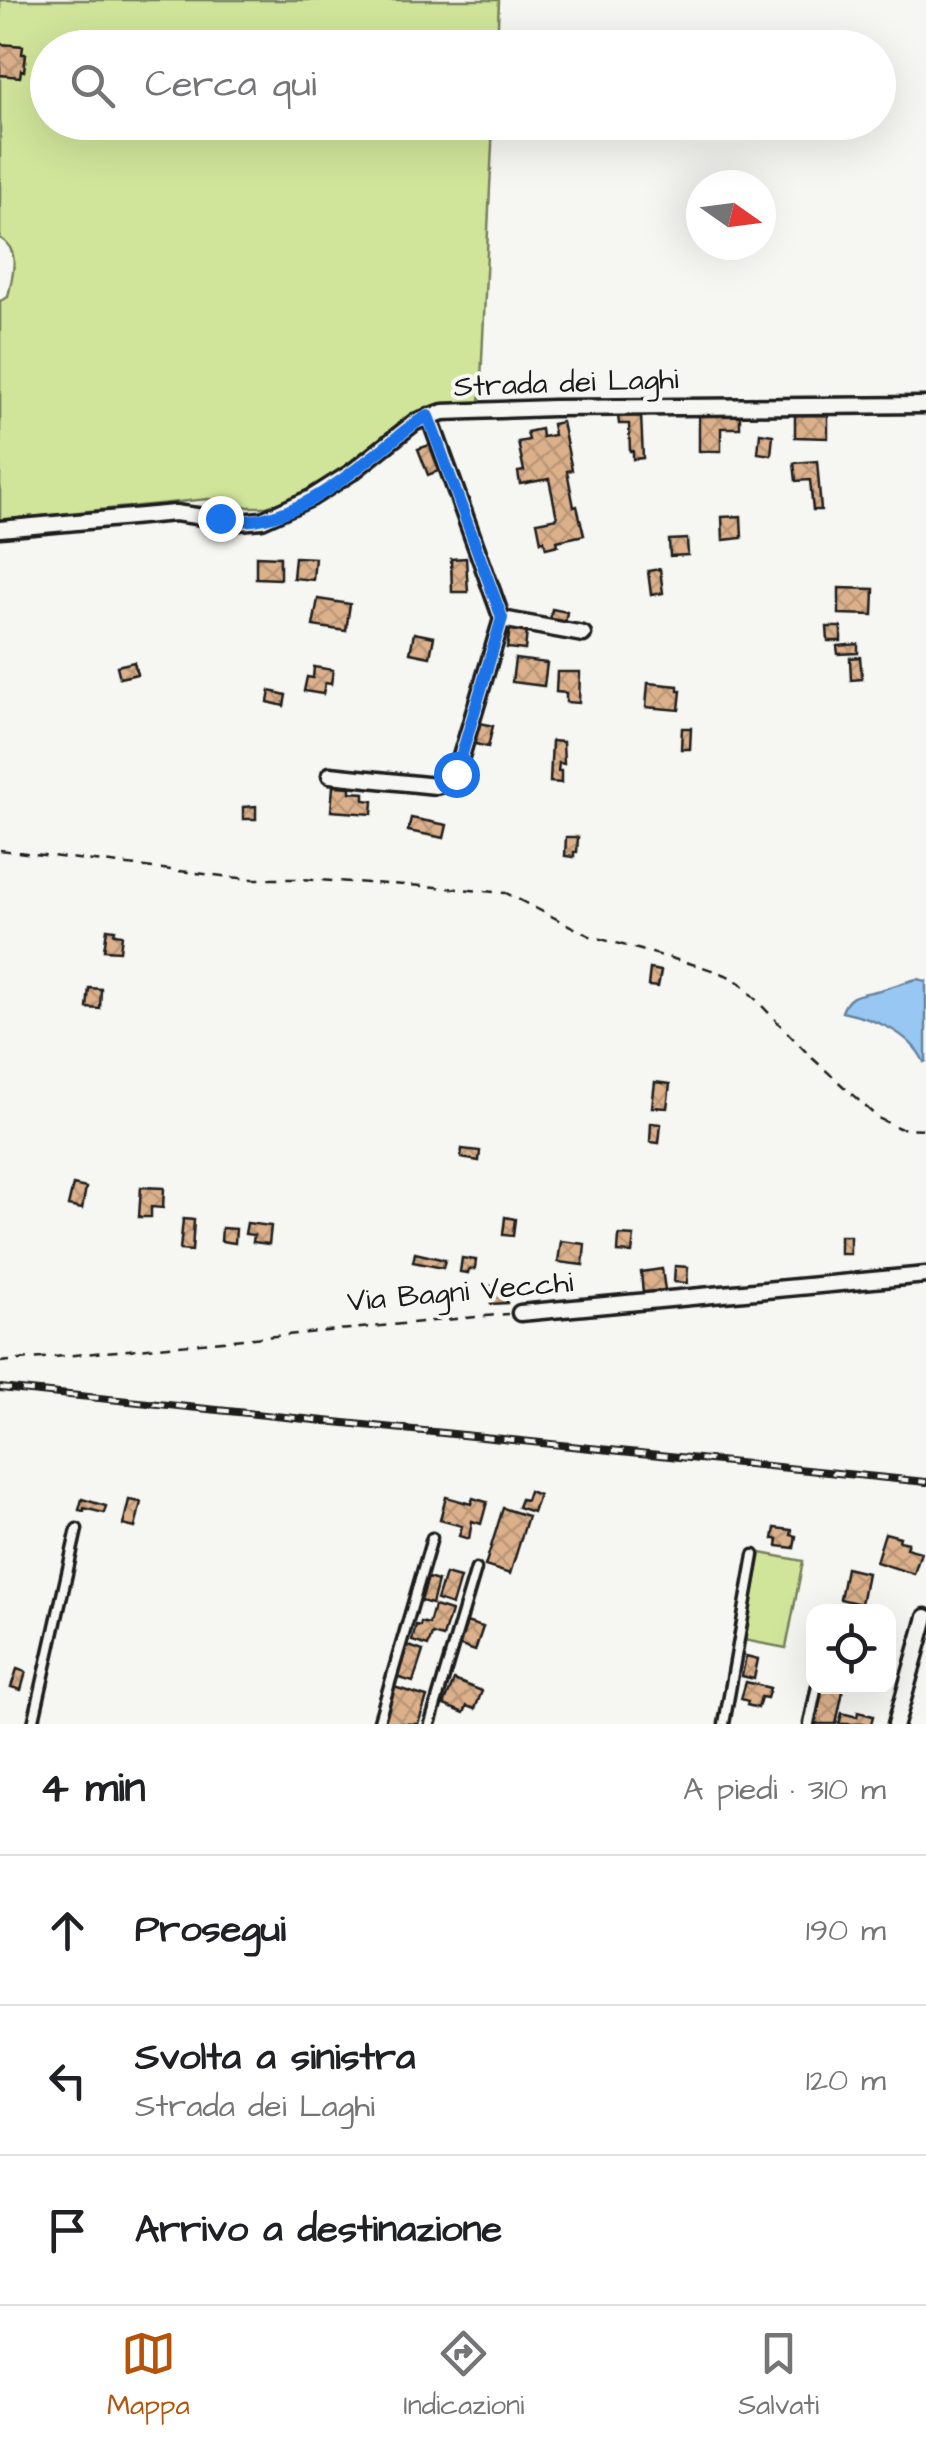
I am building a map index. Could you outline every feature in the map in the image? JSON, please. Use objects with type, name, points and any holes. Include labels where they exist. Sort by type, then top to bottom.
[{"type":"street","name":"Strada dei Laghi","points":[[0,528],[166,514],[239,522],[262,520],[321,492],[415,422],[450,412],[926,405]]},
{"type":"street","points":[[330,775],[436,786],[450,782],[456,774],[502,618],[428,416]]},
{"type":"street","points":[[502,618],[583,634]]},
{"type":"street","name":"Via Bagni Vecchi","points":[[520,1314],[926,1275]]},
{"type":"street","points":[[896,1724],[926,1617]]},
{"type":"lane","points":[[33,1724],[77,1529]]},
{"type":"lane","points":[[378,1724],[432,1538]]},
{"type":"lane","points":[[724,1724],[754,1555]]},
{"type":"lane","points":[[430,1724],[476,1568]]},
{"type":"lane","points":[[810,1724],[816,1694]]},
{"type":"path","points":[[0,850],[248,879],[506,893],[590,936],[726,975],[740,983],[870,1111],[899,1128],[926,1129]]},
{"type":"path","name":"Via Bagni Vecchi","points":[[0,1362],[520,1314]]},
{"type":"green space","points":[[0,0],[499,0],[498,30],[30,30],[30,140],[492,140],[480,402],[432,409],[412,417],[380,445],[324,482],[283,502],[249,507],[208,499],[0,520],[0,301],[8,297],[14,264],[11,250],[0,238]]},
{"type":"green space","points":[[761,1553],[803,1561],[786,1648],[744,1640]]},
{"type":"water","points":[[917,979],[926,981],[924,1062],[900,1034],[842,1012],[855,996]]},
{"type":"building","points":[[0,44],[23,46],[22,54],[26,54],[20,77],[0,75]]},
{"type":"building","points":[[699,414],[740,414],[740,428],[721,428],[721,451],[699,451]]},
{"type":"building","points":[[641,415],[643,458],[633,459],[629,424],[619,424],[618,416]]},
{"type":"building","points":[[795,415],[828,415],[828,438],[795,437]]},
{"type":"building","points":[[562,422],[572,470],[567,471],[574,507],[577,506],[584,535],[557,541],[558,545],[546,548],[537,522],[557,518],[549,479],[520,484],[518,472],[524,471],[518,442],[529,440],[527,432],[541,429],[542,437],[554,435],[552,424]]},
{"type":"building","points":[[760,433],[773,435],[771,455],[758,453]]},
{"type":"building","points":[[432,444],[441,470],[428,475],[418,449]]},
{"type":"building","points":[[817,461],[821,510],[813,510],[810,480],[796,481],[794,463]]},
{"type":"building","points":[[741,516],[742,538],[723,540],[722,517]]},
{"type":"building","points":[[687,539],[688,555],[670,556],[669,540]]},
{"type":"building","points":[[256,556],[280,557],[280,579],[256,578]]},
{"type":"building","points":[[295,557],[315,558],[313,580],[293,578]]},
{"type":"building","points":[[466,558],[468,592],[452,592],[451,559]]},
{"type":"building","points":[[660,569],[663,593],[651,595],[648,571]]},
{"type":"building","points":[[839,588],[874,589],[873,615],[839,614]]},
{"type":"building","points":[[318,599],[350,604],[346,631],[313,626]]},
{"type":"building","points":[[552,609],[567,612],[565,624],[550,621]]},
{"type":"building","points":[[827,627],[841,627],[841,641],[828,641]]},
{"type":"building","points":[[510,629],[527,631],[525,650],[507,648]]},
{"type":"building","points":[[414,633],[434,637],[430,657],[410,653]]},
{"type":"building","points":[[858,644],[858,653],[838,654],[837,646]]},
{"type":"building","points":[[860,657],[862,679],[851,680],[850,658]]},
{"type":"building","points":[[515,659],[547,663],[544,686],[512,682]]},
{"type":"building","points":[[134,662],[137,674],[120,678],[117,666]]},
{"type":"building","points":[[314,667],[333,670],[331,684],[325,683],[323,694],[304,691],[307,677],[313,678]]},
{"type":"building","points":[[557,672],[580,672],[579,703],[566,702],[566,693],[556,692]]},
{"type":"building","points":[[648,683],[678,686],[679,710],[646,707]]},
{"type":"building","points":[[270,691],[286,695],[284,706],[268,702]]},
{"type":"building","points":[[476,722],[493,726],[488,747],[471,743]]},
{"type":"building","points":[[682,728],[691,728],[690,749],[681,749]]},
{"type":"building","points":[[552,741],[563,742],[564,764],[559,763],[558,771],[561,783],[550,782]]},
{"type":"building","points":[[333,786],[364,793],[364,800],[373,801],[372,814],[331,811]]},
{"type":"building","points":[[256,806],[256,819],[243,819],[243,807]]},
{"type":"building","points":[[411,818],[447,825],[444,838],[408,831]]},
{"type":"building","points":[[566,837],[578,837],[574,857],[565,856]]},
{"type":"building","points":[[107,929],[122,935],[120,951],[104,950]]},
{"type":"building","points":[[650,969],[661,971],[658,987],[648,986]]},
{"type":"building","points":[[89,988],[101,989],[100,1009],[87,1008]]},
{"type":"building","points":[[655,1082],[670,1084],[667,1108],[652,1107]]},
{"type":"building","points":[[651,1123],[661,1124],[659,1143],[650,1142]]},
{"type":"building","points":[[462,1149],[480,1151],[479,1161],[461,1158]]},
{"type":"building","points":[[73,1185],[86,1188],[82,1209],[68,1206]]},
{"type":"building","points":[[141,1187],[164,1188],[163,1208],[151,1207],[151,1217],[139,1217]]},
{"type":"building","points":[[505,1217],[515,1219],[513,1236],[503,1235]]},
{"type":"building","points":[[183,1219],[194,1220],[192,1251],[180,1250]]},
{"type":"building","points":[[247,1223],[271,1226],[269,1244],[253,1242],[254,1235],[245,1234]]},
{"type":"building","points":[[222,1228],[236,1229],[235,1243],[221,1241]]},
{"type":"building","points":[[619,1235],[634,1236],[632,1253],[618,1252]]},
{"type":"building","points":[[840,1236],[850,1236],[850,1254],[840,1254]]},
{"type":"building","points":[[561,1241],[585,1244],[583,1265],[558,1262]]},
{"type":"building","points":[[415,1253],[445,1260],[443,1268],[413,1262]]},
{"type":"building","points":[[462,1258],[476,1260],[475,1269],[460,1272]]},
{"type":"building","points":[[675,1266],[688,1267],[687,1283],[674,1282]]},
{"type":"building","points":[[662,1269],[665,1290],[643,1293],[641,1272]]},
{"type":"building","points":[[490,1286],[507,1286],[507,1303],[491,1304]]},
{"type":"building","points":[[529,1491],[539,1495],[533,1512],[518,1507]]},
{"type":"building","points":[[446,1497],[471,1504],[473,1498],[487,1502],[481,1524],[472,1521],[469,1539],[459,1536],[462,1526],[440,1520]]},
{"type":"building","points":[[82,1499],[106,1506],[104,1513],[79,1510]]},
{"type":"building","points":[[129,1500],[141,1502],[135,1528],[123,1525]]},
{"type":"building","points":[[503,1508],[528,1516],[510,1574],[485,1566]]},
{"type":"building","points":[[775,1528],[792,1530],[791,1535],[796,1536],[794,1548],[777,1546],[778,1539],[773,1539]]},
{"type":"building","points":[[885,1533],[900,1537],[899,1541],[908,1543],[906,1548],[921,1552],[914,1574],[876,1562]]},
{"type":"building","points":[[846,1568],[867,1573],[861,1604],[840,1599]]},
{"type":"building","points":[[445,1574],[460,1578],[452,1605],[437,1600]]},
{"type":"building","points":[[428,1578],[438,1581],[432,1604],[421,1601]]},
{"type":"building","points":[[434,1606],[451,1611],[443,1637],[432,1634],[428,1646],[412,1641],[416,1625],[429,1624]]},
{"type":"building","points":[[466,1622],[483,1627],[475,1651],[458,1645]]},
{"type":"building","points":[[406,1645],[423,1651],[413,1682],[396,1677]]},
{"type":"building","points":[[746,1656],[758,1659],[754,1679],[742,1676]]},
{"type":"building","points":[[17,1669],[26,1672],[21,1690],[11,1687]]},
{"type":"building","points":[[454,1680],[482,1691],[475,1709],[467,1706],[464,1713],[444,1705]]},
{"type":"building","points":[[746,1682],[770,1688],[767,1698],[761,1697],[758,1708],[741,1699]]},
{"type":"building","points":[[394,1687],[427,1697],[418,1724],[383,1723]]},
{"type":"building","points":[[819,1694],[842,1694],[836,1724],[813,1724]]},
{"type":"building","points":[[858,1712],[873,1716],[871,1724],[839,1724],[842,1713],[857,1717]]},
{"type":"railway","points":[[0,1388],[926,1482]]},
{"type":"route","points":[[220,518],[254,521],[283,512],[352,472],[428,416],[502,618],[456,774]]}]
